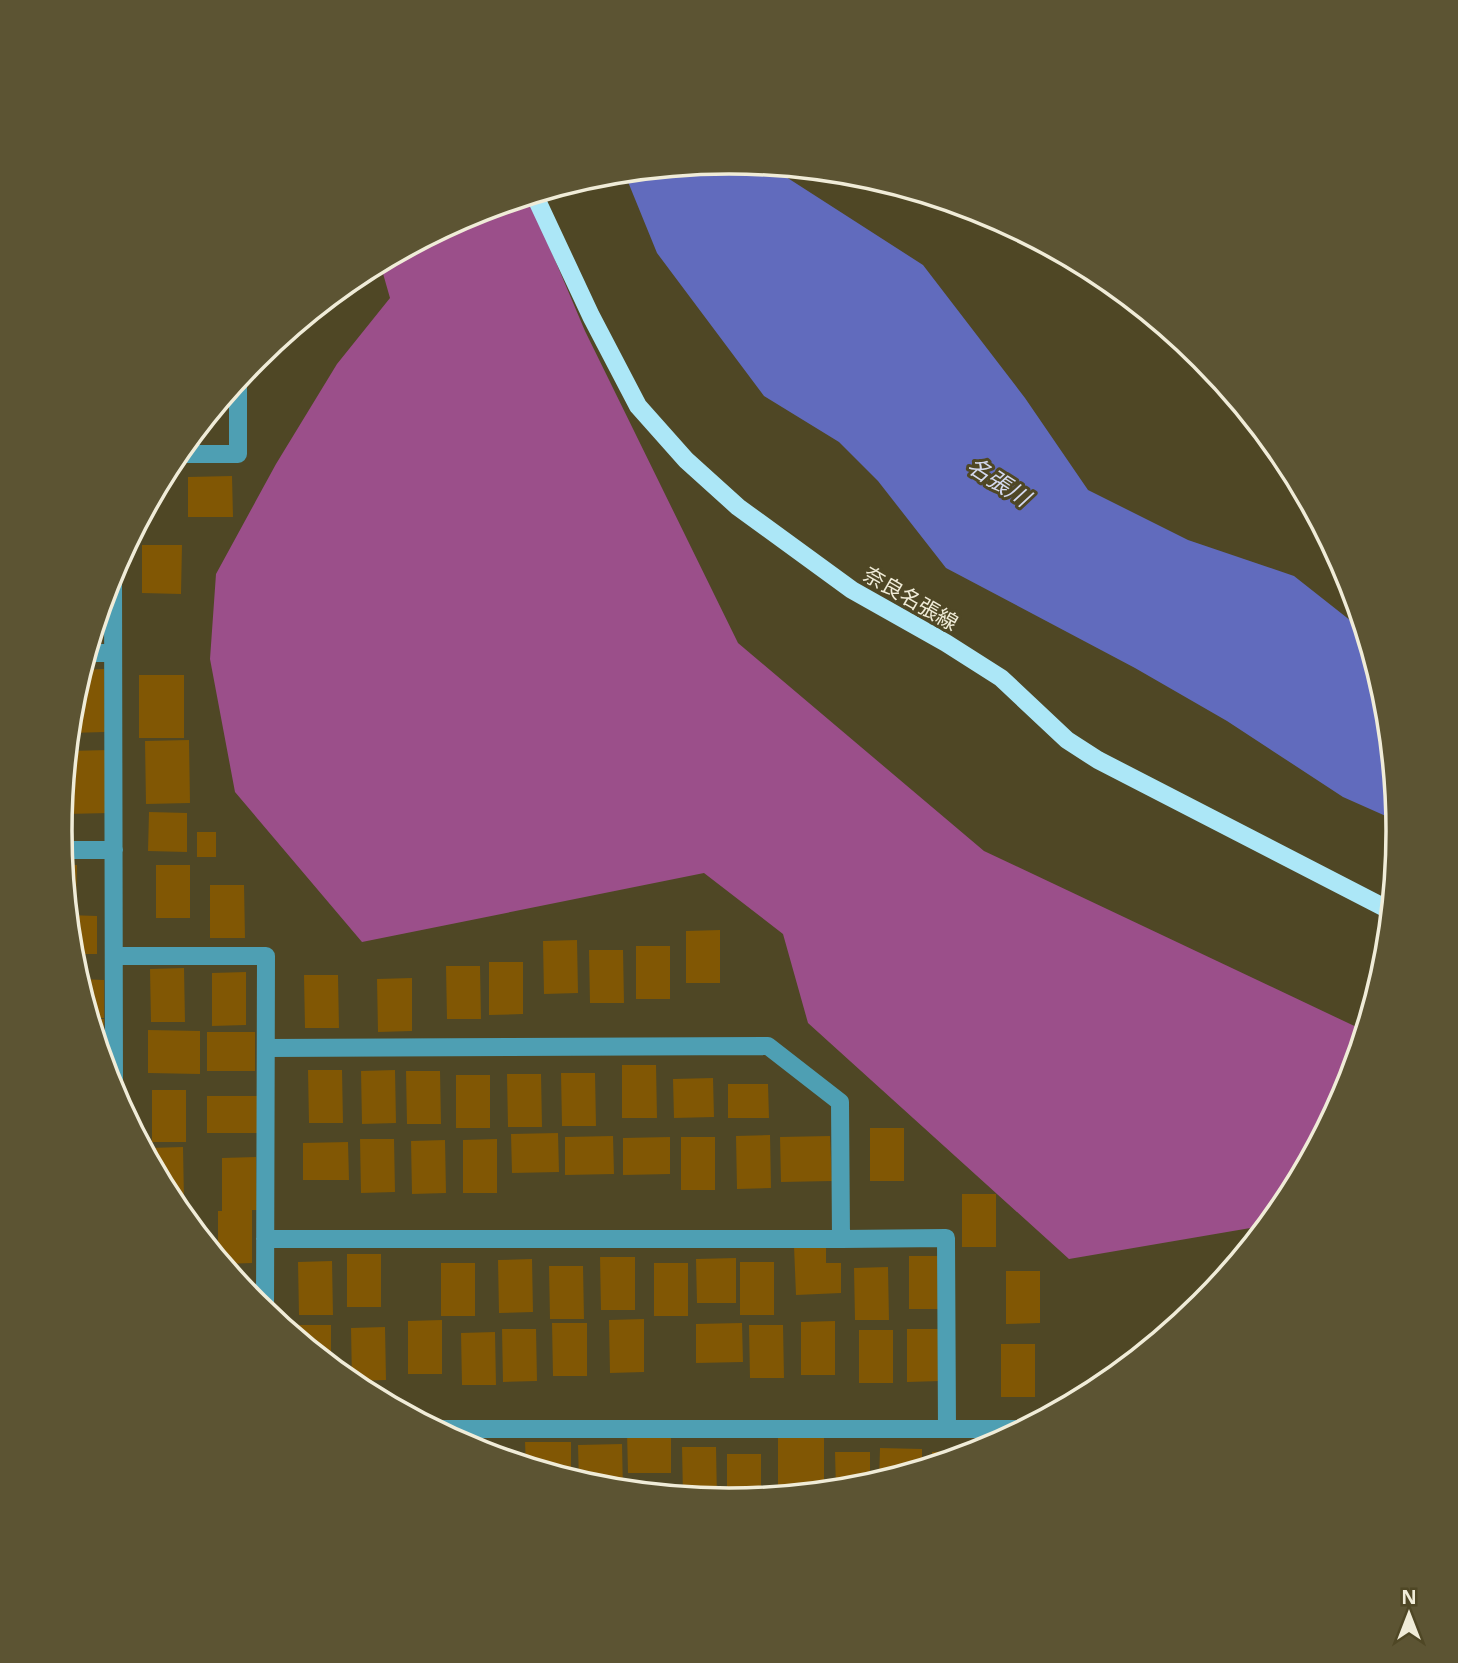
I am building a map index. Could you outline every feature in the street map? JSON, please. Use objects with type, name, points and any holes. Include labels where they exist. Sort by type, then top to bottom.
[{"type":"main road","name":"奈良名張線","points":[[538,203],[591,316],[638,406],[685,460],[738,507],[852,590],[946,643],[1001,678],[1067,740],[1098,760],[1382,906]]},
{"type":"street","points":[[192,454],[238,454],[239,394]]},
{"type":"street","points":[[113,604],[114,1062]]},
{"type":"street","points":[[97,653],[113,653]]},
{"type":"street","points":[[72,850],[114,850]]},
{"type":"street","points":[[114,956],[266,956],[265,1297]]},
{"type":"street","points":[[266,1048],[768,1046],[840,1102],[841,1238]]},
{"type":"street","points":[[265,1238],[946,1238],[947,1429]]},
{"type":"street","points":[[455,1429],[1003,1429]]},
{"type":"shaded area","points":[[532,205],[585,331],[738,643],[984,851],[1356,1027],[1336,1083],[1318,1122],[1298,1160],[1253,1228],[1069,1259],[808,1023],[783,934],[704,873],[362,942],[235,792],[210,659],[216,574],[276,464],[337,364],[390,298],[383,273],[477,224]]},
{"type":"shaded area","points":[[1247,427],[1275,466],[1289,488]]},
{"type":"water","name":"名張川","points":[[729,174],[787,177],[923,265],[1025,398],[1088,490],[1188,540],[1294,576],[1351,621],[1374,703],[1381,746],[1386,816],[1343,797],[1227,721],[1135,668],[946,568],[878,481],[839,442],[764,396],[657,253],[628,182]]},
{"type":"building","points":[[232,476],[233,517],[188,517],[188,477]]},
{"type":"building","points":[[142,545],[182,545],[181,594],[142,593]]},
{"type":"building","points":[[104,669],[105,732],[79,733],[84,703],[92,670]]},
{"type":"building","points":[[139,675],[184,675],[184,738],[139,738]]},
{"type":"building","points":[[189,740],[190,803],[146,804],[145,741]]},
{"type":"building","points":[[109,750],[110,813],[72,814],[77,751]]},
{"type":"building","points":[[149,812],[187,813],[187,852],[148,851]]},
{"type":"building","points":[[197,832],[216,832],[216,857],[197,857]]},
{"type":"building","points":[[73,865],[77,865],[76,904],[73,874]]},
{"type":"building","points":[[156,865],[190,865],[190,918],[156,918]]},
{"type":"building","points":[[210,885],[244,885],[245,938],[210,938]]},
{"type":"building","points":[[77,915],[97,916],[97,954],[83,954]]},
{"type":"building","points":[[720,930],[720,983],[686,983],[686,931]]},
{"type":"building","points":[[577,940],[578,993],[544,994],[543,941]]},
{"type":"building","points":[[636,946],[670,946],[670,999],[636,999]]},
{"type":"building","points":[[589,950],[623,950],[624,1003],[590,1003]]},
{"type":"building","points":[[489,962],[523,962],[523,1014],[489,1015]]},
{"type":"building","points":[[446,966],[480,966],[481,1019],[447,1019]]},
{"type":"building","points":[[184,968],[185,1022],[151,1022],[150,969]]},
{"type":"building","points":[[246,972],[246,1025],[212,1026],[212,973]]},
{"type":"building","points":[[304,975],[338,975],[339,1028],[305,1028]]},
{"type":"building","points":[[412,978],[412,1031],[378,1032],[377,979]]},
{"type":"building","points":[[89,979],[104,980],[104,1018],[99,1018]]},
{"type":"building","points":[[99,1019],[104,1019],[104,1034]]},
{"type":"building","points":[[148,1030],[200,1031],[200,1074],[148,1073]]},
{"type":"building","points":[[207,1032],[255,1032],[255,1071],[207,1071]]},
{"type":"building","points":[[622,1065],[656,1065],[657,1118],[622,1118]]},
{"type":"building","points":[[308,1070],[342,1070],[343,1123],[309,1123]]},
{"type":"building","points":[[395,1070],[396,1123],[362,1124],[361,1071]]},
{"type":"building","points":[[406,1071],[440,1071],[441,1124],[407,1124]]},
{"type":"building","points":[[561,1073],[595,1073],[596,1126],[562,1126]]},
{"type":"building","points":[[507,1074],[541,1074],[542,1127],[508,1127]]},
{"type":"building","points":[[456,1075],[490,1075],[490,1128],[456,1128]]},
{"type":"building","points":[[713,1078],[714,1117],[674,1118],[673,1079]]},
{"type":"building","points":[[728,1084],[768,1084],[769,1118],[728,1118]]},
{"type":"building","points":[[152,1090],[186,1090],[186,1142],[152,1142]]},
{"type":"building","points":[[207,1096],[257,1096],[257,1133],[207,1133]]},
{"type":"building","points":[[870,1128],[904,1128],[904,1181],[870,1181]]},
{"type":"building","points":[[558,1133],[559,1172],[512,1173],[511,1134]]},
{"type":"building","points":[[770,1135],[771,1188],[737,1189],[736,1136]]},
{"type":"building","points":[[613,1136],[614,1174],[565,1175],[565,1137]]},
{"type":"building","points":[[830,1136],[832,1181],[781,1182],[780,1137]]},
{"type":"building","points":[[670,1137],[670,1174],[623,1175],[623,1138]]},
{"type":"building","points":[[681,1137],[715,1137],[715,1190],[681,1190]]},
{"type":"building","points":[[360,1139],[394,1139],[395,1192],[361,1193]]},
{"type":"building","points":[[497,1139],[497,1193],[463,1193],[463,1140]]},
{"type":"building","points":[[445,1140],[446,1193],[412,1194],[411,1141]]},
{"type":"building","points":[[348,1142],[349,1180],[303,1180],[303,1143]]},
{"type":"building","points":[[183,1147],[184,1198],[160,1160],[154,1148]]},
{"type":"building","points":[[256,1157],[257,1210],[252,1210],[252,1263],[234,1264],[218,1244],[218,1211],[222,1211],[222,1158]]},
{"type":"building","points":[[962,1194],[996,1194],[996,1247],[962,1247]]},
{"type":"building","points":[[826,1245],[826,1263],[841,1263],[841,1293],[796,1295],[794,1246]]},
{"type":"building","points":[[347,1254],[381,1254],[381,1307],[347,1307]]},
{"type":"building","points":[[909,1256],[943,1256],[943,1309],[909,1309]]},
{"type":"building","points":[[600,1257],[635,1257],[635,1310],[601,1310]]},
{"type":"building","points":[[736,1258],[736,1303],[697,1303],[696,1259]]},
{"type":"building","points":[[532,1259],[533,1312],[499,1313],[498,1260]]},
{"type":"building","points":[[332,1261],[333,1315],[299,1315],[298,1262]]},
{"type":"building","points":[[740,1262],[774,1262],[774,1315],[740,1315]]},
{"type":"building","points":[[441,1263],[475,1263],[475,1316],[441,1316]]},
{"type":"building","points":[[654,1263],[688,1263],[688,1316],[654,1316]]},
{"type":"building","points":[[549,1266],[583,1266],[584,1319],[550,1319]]},
{"type":"building","points":[[888,1267],[889,1320],[855,1320],[854,1268]]},
{"type":"building","points":[[1006,1271],[1040,1271],[1040,1323],[1006,1324]]},
{"type":"building","points":[[644,1319],[644,1372],[610,1373],[609,1320]]},
{"type":"building","points":[[442,1320],[442,1374],[408,1374],[408,1321]]},
{"type":"building","points":[[835,1321],[835,1375],[801,1375],[801,1322]]},
{"type":"building","points":[[552,1323],[587,1323],[587,1376],[553,1376]]},
{"type":"building","points":[[742,1323],[743,1362],[696,1363],[696,1324]]},
{"type":"building","points":[[331,1325],[331,1354],[329,1353],[297,1327]]},
{"type":"building","points":[[749,1325],[783,1325],[784,1378],[750,1378]]},
{"type":"building","points":[[385,1327],[386,1380],[368,1381],[352,1369],[351,1328]]},
{"type":"building","points":[[502,1329],[536,1329],[537,1381],[503,1382]]},
{"type":"building","points":[[907,1329],[941,1329],[941,1381],[907,1382]]},
{"type":"building","points":[[859,1330],[893,1330],[893,1383],[859,1383]]},
{"type":"building","points":[[495,1332],[496,1385],[462,1385],[461,1333]]},
{"type":"building","points":[[1001,1344],[1035,1344],[1035,1397],[1001,1397]]},
{"type":"building","points":[[671,1431],[671,1473],[628,1473],[627,1432]]},
{"type":"building","points":[[778,1438],[824,1438],[824,1482],[778,1486]]},
{"type":"building","points":[[525,1442],[571,1442],[571,1469],[526,1456]]},
{"type":"building","points":[[622,1444],[623,1480],[579,1471],[578,1445]]},
{"type":"building","points":[[682,1447],[716,1447],[717,1488],[683,1487]]},
{"type":"building","points":[[880,1448],[922,1449],[922,1459],[879,1471]]},
{"type":"building","points":[[948,1451],[932,1456],[932,1452]]},
{"type":"building","points":[[835,1452],[870,1452],[870,1473],[836,1480]]},
{"type":"building","points":[[727,1454],[761,1454],[761,1488],[727,1489]]}]
